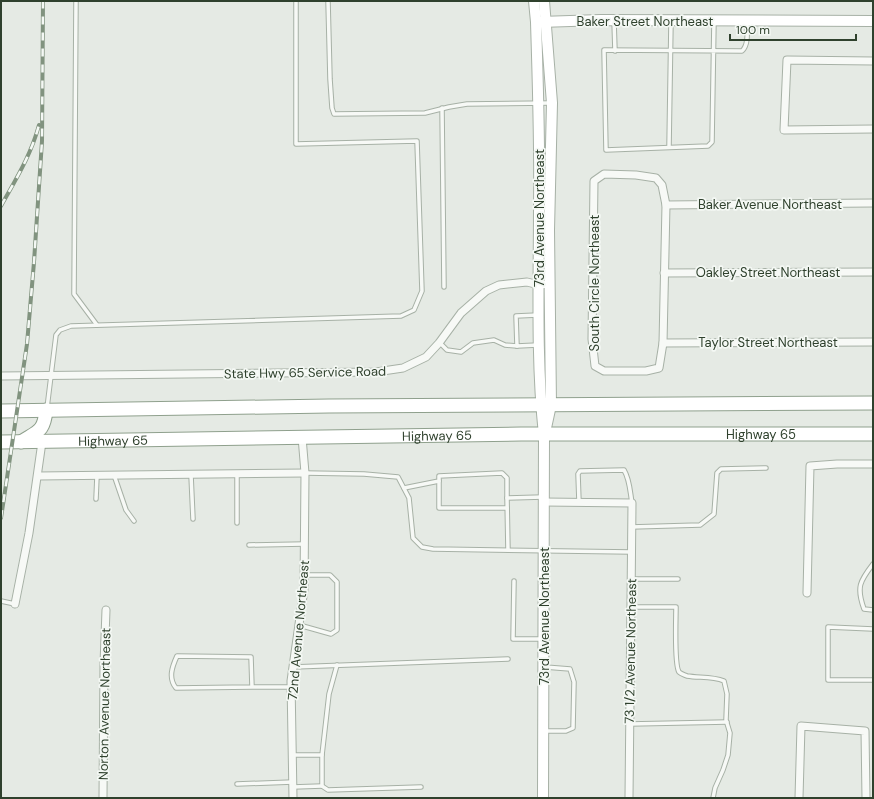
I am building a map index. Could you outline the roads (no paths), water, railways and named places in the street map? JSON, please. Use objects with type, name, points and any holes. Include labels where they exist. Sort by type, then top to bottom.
[{"type":"highway","points":[[1,411],[329,406],[873,403]]},
{"type":"highway","points":[[21,442],[41,429],[45,420],[46,410]]},
{"type":"highway","name":"Highway 65","points":[[1,442],[302,437],[873,434]]},
{"type":"street","name":"73rd Avenue Northeast","points":[[534,1],[541,22],[552,103],[549,230],[550,284],[544,435],[543,798]]},
{"type":"street","name":"73rd Avenue Northeast","points":[[545,4],[541,22],[538,103],[540,156],[539,315],[540,345],[546,405]]},
{"type":"street","name":"Baker Street Northeast","points":[[541,22],[614,20],[873,20]]},
{"type":"street","points":[[873,61],[787,60],[784,130],[873,129]]},
{"type":"street","name":"South Circle Northeast","points":[[604,174],[636,175],[656,178],[662,185],[666,204],[663,343],[659,368],[646,371],[604,371],[595,366],[592,339],[594,181],[604,174]]},
{"type":"street","name":"Baker Avenue Northeast","points":[[666,204],[873,203]]},
{"type":"street","name":"Oakley Street Northeast","points":[[664,273],[873,272]]},
{"type":"street","name":"State Hwy 65 Service Road","points":[[1,376],[376,372],[403,368],[426,357],[439,343],[461,313],[486,291],[499,285],[527,282],[539,285],[550,284]]},
{"type":"street","name":"Taylor Street Northeast","points":[[663,343],[873,342]]},
{"type":"street","name":"72nd Avenue Northeast","points":[[293,798],[291,687],[304,589],[305,473],[302,437]]},
{"type":"street","points":[[15,604],[30,532],[42,442]]},
{"type":"street","points":[[807,593],[810,466],[873,464]]},
{"type":"street","points":[[38,476],[305,473]]},
{"type":"street","points":[[544,500],[632,503]]},
{"type":"street","name":"73 1/2 Avenue Northeast","points":[[629,798],[632,503]]},
{"type":"street","name":"Norton Avenue Northeast","points":[[103,798],[106,610]]},
{"type":"street","points":[[799,798],[801,726],[865,731],[866,798]]},
{"type":"lane","points":[[76,1],[74,294],[97,325]]},
{"type":"lane","points":[[46,410],[56,335],[60,330],[71,326],[401,316],[414,310],[422,291],[416,141],[296,144],[296,1]]},
{"type":"lane","points":[[328,1],[330,79],[332,108],[334,114],[425,113],[442,108],[467,104],[552,103]]},
{"type":"lane","points":[[614,20],[614,51]]},
{"type":"lane","points":[[669,147],[671,20]]},
{"type":"lane","points":[[714,20],[714,50],[712,142],[708,146],[606,150],[604,50],[614,51],[671,50],[714,50],[742,51],[745,48],[746,43],[747,20]]},
{"type":"lane","points":[[442,108],[444,287]]},
{"type":"lane","points":[[517,346],[516,316],[539,315]]},
{"type":"lane","points":[[439,343],[447,350],[461,352],[473,343],[494,340],[505,345],[540,345]]},
{"type":"lane","points":[[631,527],[700,525],[714,514],[717,473],[721,469],[766,468]]},
{"type":"lane","points":[[579,502],[578,474],[580,471],[624,470],[630,485],[632,503]]},
{"type":"lane","points":[[305,473],[364,474],[398,477],[409,498],[413,538],[422,547],[433,549],[631,552]]},
{"type":"lane","points":[[507,508],[439,508],[439,476],[502,473],[507,478],[508,550]]},
{"type":"lane","points":[[237,474],[237,523]]},
{"type":"lane","points":[[114,475],[126,510],[134,521]]},
{"type":"lane","points":[[190,475],[193,519]]},
{"type":"lane","points":[[96,499],[97,476]]},
{"type":"lane","points":[[404,488],[439,481]]},
{"type":"lane","points":[[507,498],[544,500]]},
{"type":"lane","points":[[248,546],[304,544]]},
{"type":"lane","points":[[873,564],[863,578],[860,588],[860,599],[864,609],[873,610]]},
{"type":"lane","points":[[299,625],[331,634],[337,630],[337,582],[330,575],[304,575]]},
{"type":"lane","points":[[631,579],[678,579]]},
{"type":"lane","points":[[514,581],[513,639],[544,639]]},
{"type":"lane","points":[[1,601],[15,604]]},
{"type":"lane","points":[[630,607],[676,607],[676,660],[678,670],[686,676],[718,678],[724,681],[727,694],[725,706],[730,733],[728,755],[715,788],[713,798]]},
{"type":"lane","points":[[873,629],[828,627],[828,680],[873,680]]},
{"type":"lane","points":[[252,687],[252,657],[177,656],[172,666],[171,682],[176,688],[291,687]]},
{"type":"lane","points":[[293,667],[508,658]]},
{"type":"lane","points":[[322,786],[322,755],[329,694],[337,665]]},
{"type":"lane","points":[[543,731],[566,731],[573,728],[574,682],[570,669],[544,667]]},
{"type":"lane","points":[[630,724],[727,722]]},
{"type":"lane","points":[[292,755],[322,755]]},
{"type":"lane","points":[[237,784],[292,784],[322,786],[328,790],[421,787]]},
{"type":"railway","points":[[1,518],[27,344],[34,262],[42,141],[43,1]]},
{"type":"railway","points":[[1,206],[27,157],[39,125]]}]
